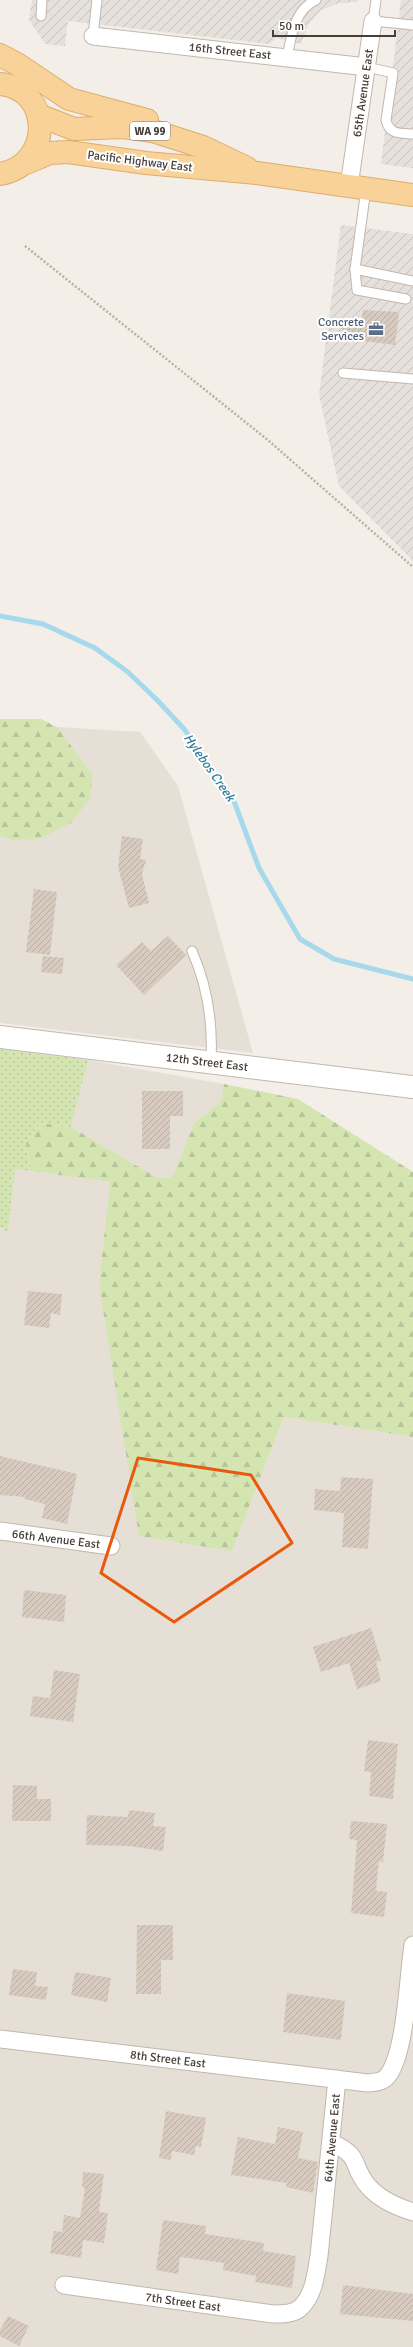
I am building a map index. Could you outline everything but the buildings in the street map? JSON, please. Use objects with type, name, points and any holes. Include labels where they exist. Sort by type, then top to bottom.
[{"type":"main road","points":[[0,55],[17,64],[64,97],[82,104],[137,116],[153,122],[180,140]]},
{"type":"main road","name":"WA 99","points":[[0,84],[20,92],[34,106],[38,115],[40,135],[37,145],[26,162],[17,169],[0,174]]},
{"type":"main road","name":"Pacific Highway East","points":[[38,115],[74,129],[133,128],[180,140],[223,156],[257,173]]},
{"type":"main road","name":"Pacific Highway East","points":[[26,162],[50,154],[68,152],[146,163],[257,173],[413,195]]},
{"type":"street","name":"65th Avenue East","points":[[357,188],[367,67],[373,21]]},
{"type":"street","name":"16th Street East","points":[[92,36],[367,67]]},
{"type":"street","name":"12th Street East","points":[[0,1037],[413,1087]]},
{"type":"street","name":"66th Avenue East","points":[[0,1531],[111,1546]]},
{"type":"street","name":"64th Avenue East","points":[[300,2308],[310,2294],[315,2280],[332,2143],[337,2079],[381,2082],[389,2074],[402,2034],[413,1945]]},
{"type":"street","name":"8th Street East","points":[[0,2039],[337,2079]]},
{"type":"street","points":[[332,2143],[348,2150],[354,2157],[358,2171],[368,2186],[377,2195],[392,2204],[413,2212]]},
{"type":"street","name":"7th Street East","points":[[64,2286],[274,2314],[290,2313],[300,2308]]},
{"type":"lane","points":[[41,16],[42,0]]},
{"type":"lane","points":[[92,36],[97,0]]},
{"type":"lane","points":[[287,58],[293,26],[308,4],[316,0]]},
{"type":"lane","name":"65th Avenue East","points":[[373,21],[376,0]]},
{"type":"lane","points":[[373,21],[413,26]]},
{"type":"lane","points":[[367,67],[393,73],[386,120],[387,127],[392,132],[413,134]]},
{"type":"lane","points":[[357,188],[355,269],[357,290],[406,299]]},
{"type":"lane","points":[[355,269],[413,281]]},
{"type":"lane","points":[[342,373],[413,379]]},
{"type":"lane","points":[[192,951],[207,992],[212,1043],[211,1062]]},
{"type":"path","points":[[25,246],[269,441],[413,566]]},
{"type":"highlighted area","points":[[138,1458],[251,1475],[292,1543],[174,1622],[101,1573]]},
{"type":"shaded area","points":[[32,0],[358,0],[357,2],[339,3],[321,10],[308,25],[301,44],[276,38],[270,44],[68,21],[65,46],[45,44],[29,20]]},
{"type":"shaded area","points":[[401,0],[413,0],[413,168],[381,164]]},
{"type":"shaded area","points":[[341,225],[413,234],[413,561],[339,486],[319,395]]},
{"type":"shaded area","points":[[57,727],[140,732],[178,786],[253,1053],[0,1023],[0,836],[12,840],[93,775]]},
{"type":"shaded area","points":[[88,1060],[224,1084],[221,1101],[194,1123],[172,1178],[156,1177],[71,1127]]},
{"type":"shaded area","points":[[15,1169],[110,1182],[99,1284],[232,1551],[284,1417],[413,1437],[413,2347],[0,2347],[0,1227],[8,1231]]},
{"type":"green space","points":[[0,719],[41,719],[57,727],[93,775],[89,800],[71,823],[39,839],[12,840],[0,836]]},
{"type":"green space","points":[[0,1049],[88,1060],[71,1127],[40,1123],[26,1143],[30,1171],[15,1169],[8,1232],[0,1227]]},
{"type":"green space","points":[[224,1084],[298,1099],[413,1172],[413,1437],[284,1417],[232,1551],[139,1536],[99,1284],[110,1182],[30,1171],[26,1143],[40,1123],[71,1127],[156,1177],[172,1178],[194,1123],[221,1101]]},
{"type":"waterway","name":"Hylebos Creek","points":[[0,616],[43,624],[95,648],[128,672],[185,730],[206,765],[232,796],[259,868],[300,939],[334,959],[413,979]]},
{"type":"place","name":"Concrete Services","points":[[376,329]]}]
